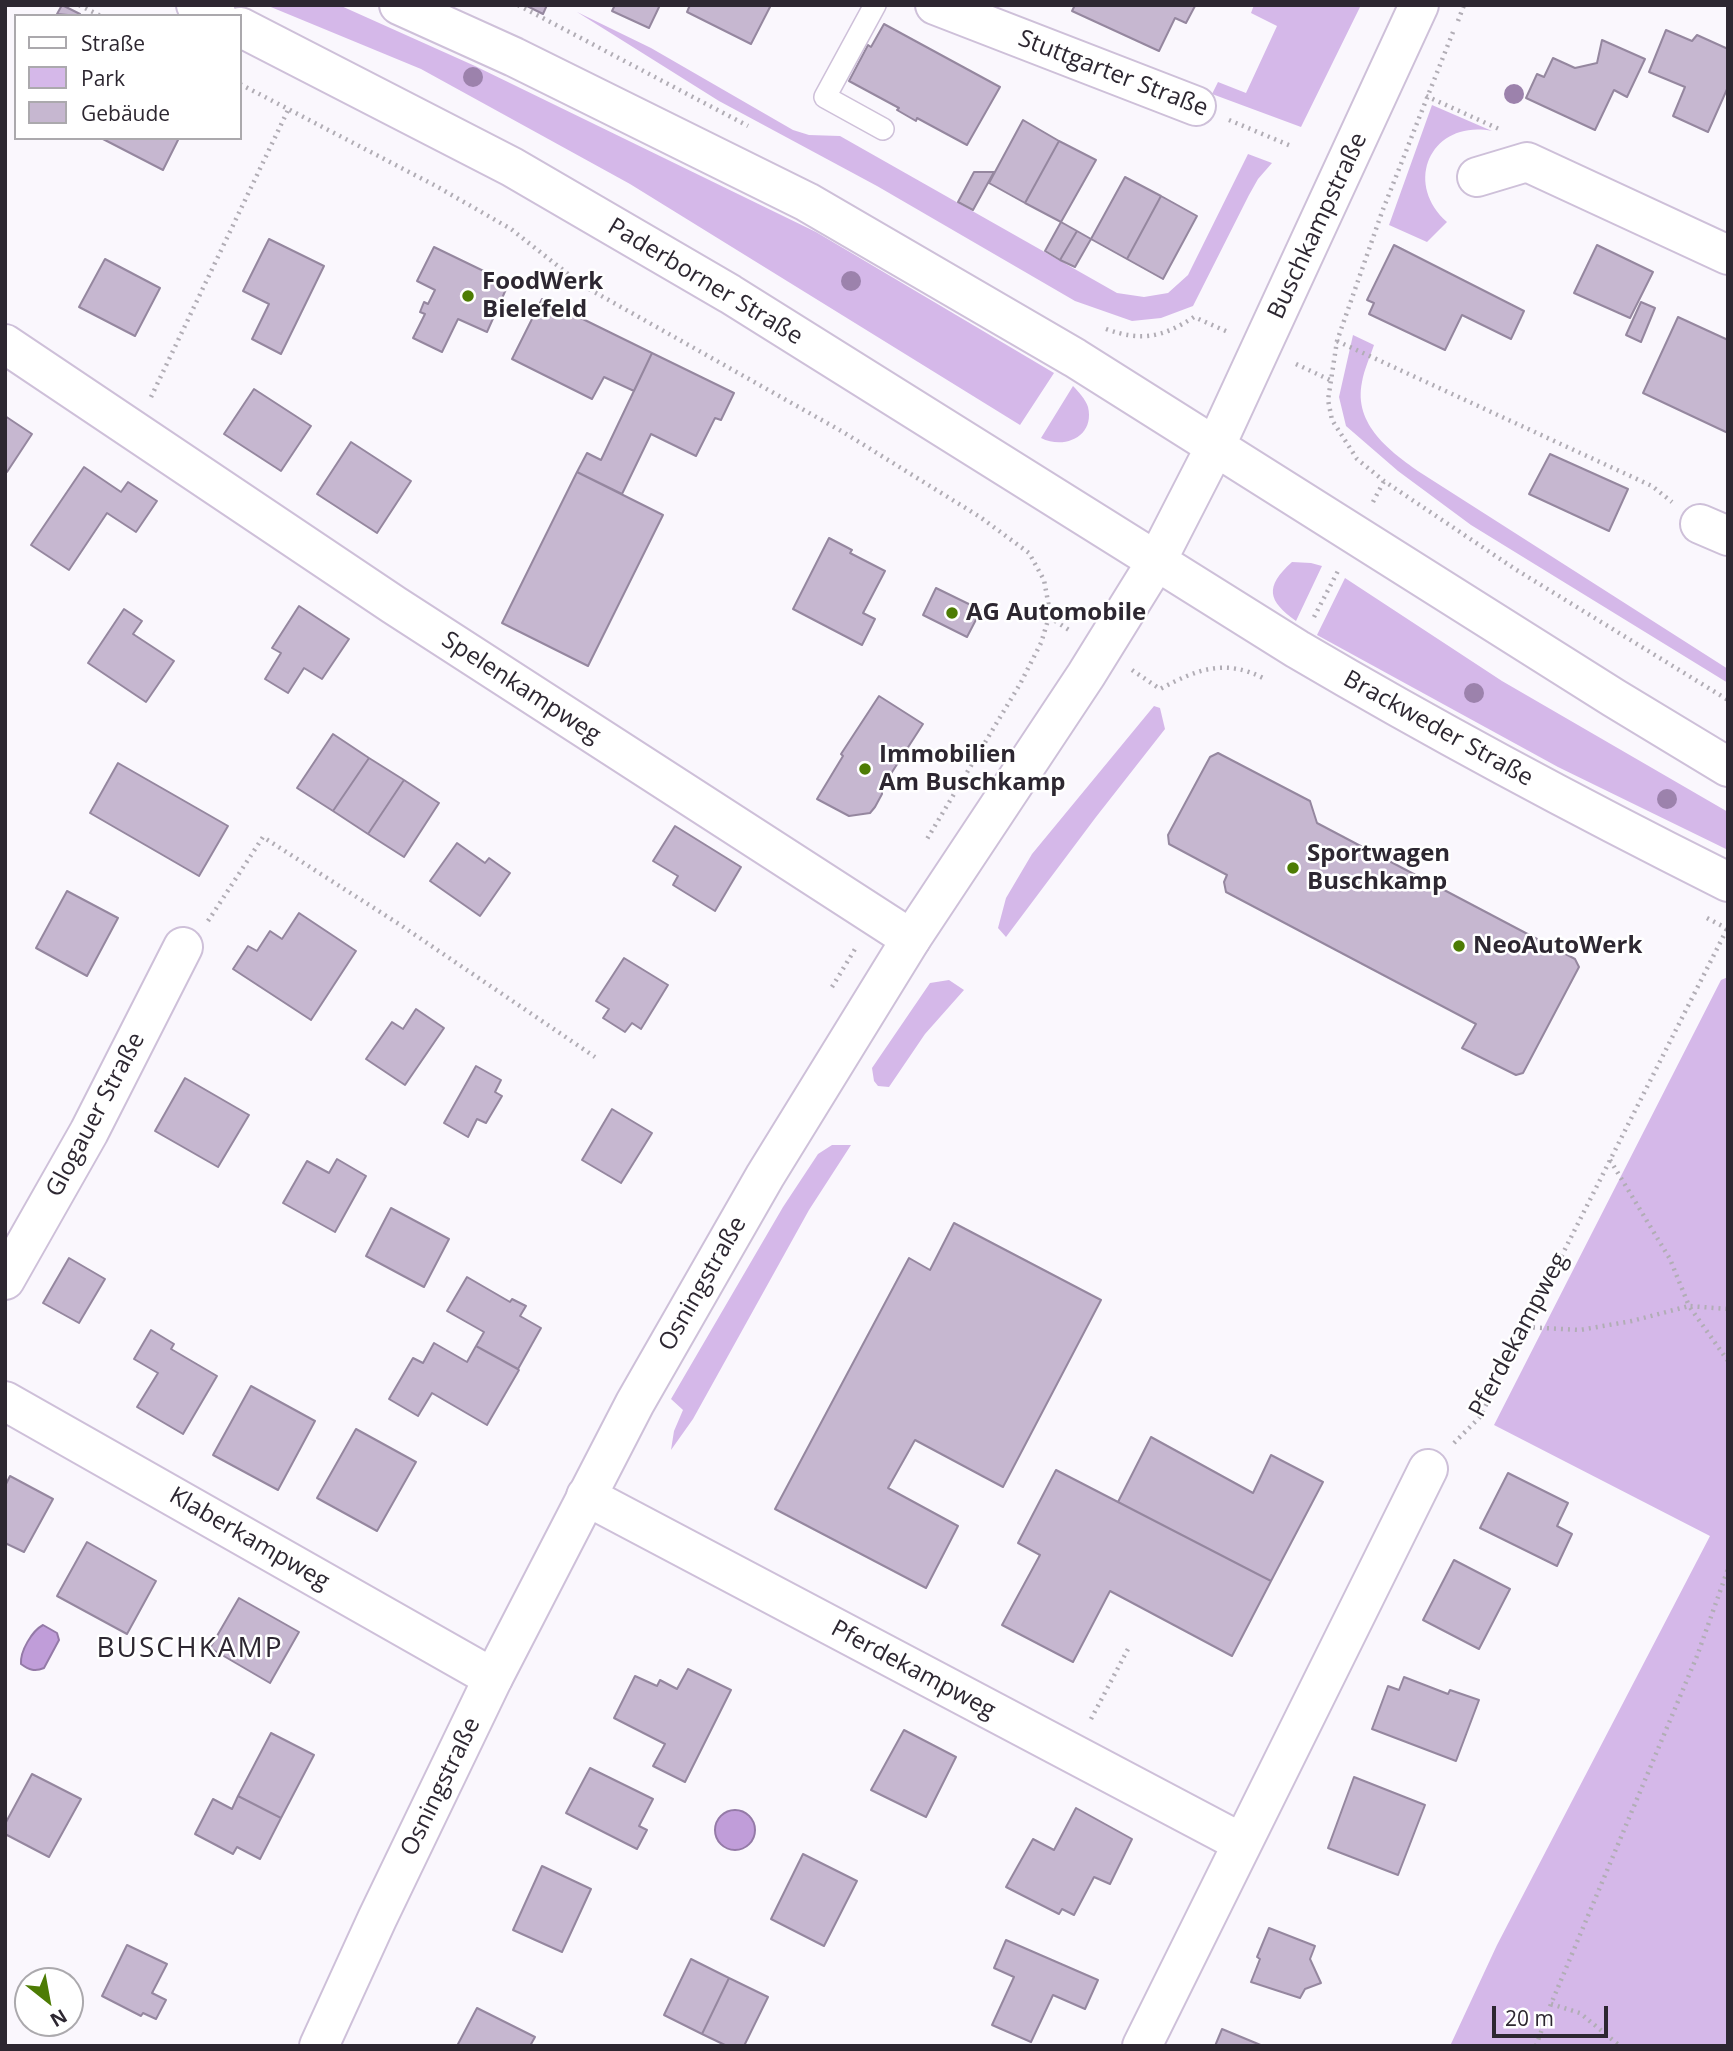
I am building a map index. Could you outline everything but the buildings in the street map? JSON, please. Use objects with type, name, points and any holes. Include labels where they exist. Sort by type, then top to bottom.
[{"type":"main road","points":[[196,5],[213,14]]},
{"type":"main road","points":[[399,5],[514,57],[807,202],[1075,358],[1728,767]]},
{"type":"main road","name":"Stuttgarter Straße","points":[[935,5],[1196,106]]},
{"type":"main road","name":"Buschkampstraße","points":[[1156,562],[1215,447],[1419,5]]},
{"type":"main road","name":"Paderborner Straße","points":[[242,28],[512,167],[730,294],[1156,562]]},
{"type":"main road","points":[[1476,177],[1527,162],[1728,255]]},
{"type":"main road","name":"Spelenkampweg","points":[[5,344],[394,605],[911,939]]},
{"type":"main road","name":"Brackweder Straße","points":[[1156,562],[1297,649],[1418,719],[1567,800],[1728,882]]},
{"type":"main road","name":"Osningstraße","points":[[319,2046],[493,1678],[635,1403],[765,1176],[911,939],[1086,676],[1156,562]]},
{"type":"main road","name":"Glogauer Straße","points":[[5,1280],[89,1132],[183,947]]},
{"type":"main road","name":"Klaberkampweg","points":[[5,1401],[493,1678]]},
{"type":"main road","points":[[1142,2046],[1428,1469]]},
{"type":"main road","name":"Pferdekampweg","points":[[586,1496],[1241,1843]]},
{"type":"lane","points":[[875,5],[825,97],[883,129]]},
{"type":"path","points":[[79,5],[97,14]]},
{"type":"path","points":[[1464,5],[1426,96],[1337,341],[1328,400],[1332,420],[1357,459],[1384,481],[1515,569],[1728,700]]},
{"type":"path","points":[[242,85],[436,186],[511,229],[596,294],[843,432],[1006,534],[1030,553],[1044,580],[1049,617]]},
{"type":"path","points":[[1426,96],[1506,132],[1527,162]]},
{"type":"path","name":"Stuttgarter Straße","points":[[1196,106],[1291,146]]},
{"type":"path","points":[[135,430],[289,108]]},
{"type":"path","points":[[1096,325],[1140,337],[1157,336],[1175,330],[1194,317]]},
{"type":"path","points":[[1337,341],[1652,486],[1714,530]]},
{"type":"path","points":[[1160,689],[1187,675],[1225,666],[1244,669],[1279,686],[1384,481]]},
{"type":"path","points":[[183,947],[213,916],[263,837],[401,926],[594,1057]]},
{"type":"path","name":"Pferdekampweg","points":[[1428,1469],[1480,1417],[1727,929]]},
{"type":"path","points":[[1610,1160],[1670,1259],[1689,1306],[1728,1361]]},
{"type":"path","points":[[1526,1327],[1580,1330],[1632,1321],[1689,1306],[1728,1308]]},
{"type":"path","points":[[1536,2046],[1551,2004],[1697,1656],[1728,1569]]},
{"type":"path","points":[[1072,1754],[1128,1649]]},
{"type":"path","points":[[1551,2004],[1580,2013],[1620,2046]]},
{"type":"green space","points":[[266,5],[339,5],[475,66],[816,232],[1054,373],[1020,425],[630,184],[421,69]]},
{"type":"green space","points":[[1254,5],[1361,5],[1301,127],[1212,94],[1218,82],[1246,93],[1277,26],[1251,13]]},
{"type":"green space","points":[[577,12],[651,48],[793,130],[809,135],[840,136],[1117,293],[1144,297],[1168,293],[1188,275],[1248,154],[1272,163],[1249,195],[1193,306],[1161,318],[1132,321],[1075,301],[877,186],[719,101]]},
{"type":"green space","points":[[1432,105],[1492,131],[1471,130],[1453,135],[1440,144],[1430,157],[1426,172],[1427,189],[1434,206],[1447,222],[1427,242],[1389,225]]},
{"type":"green space","points":[[1353,335],[1374,345],[1363,377],[1361,397],[1369,424],[1387,446],[1421,473],[1728,669],[1728,683],[1471,525],[1398,471],[1346,426],[1339,397]]},
{"type":"green space","points":[[1073,386],[1088,407],[1089,417],[1083,433],[1068,441],[1041,438]]},
{"type":"green space","points":[[1292,562],[1322,566],[1296,621],[1280,607],[1273,593],[1277,579]]},
{"type":"green space","points":[[1345,578],[1502,681],[1728,812],[1728,850],[1558,767],[1317,635]]},
{"type":"green space","points":[[1154,706],[1160,708],[1165,729],[1006,937],[998,928],[1006,898],[1032,854]]},
{"type":"green space","points":[[1728,977],[1728,2046],[1450,2046],[1497,1945],[1710,1536],[1494,1425],[1721,980]]},
{"type":"green space","points":[[949,980],[964,990],[925,1034],[889,1087],[878,1086],[874,1081],[872,1068],[930,983]]},
{"type":"green space","points":[[832,1145],[851,1145],[809,1210],[693,1419],[671,1450],[674,1431],[683,1410],[671,1399],[783,1207],[818,1154]]},
{"type":"shaded area","points":[[43,1625],[57,1633],[59,1640],[44,1668],[32,1670],[21,1664],[22,1653],[31,1637]]},
{"type":"shaded area","points":[[735,1810],[743,1811],[749,1816],[754,1822],[754,1838],[749,1844],[743,1849],[735,1850],[727,1849],[721,1844],[716,1838],[715,1830],[716,1822],[721,1816],[727,1811]]},
{"type":"place","name":"FoodWerk Bielefeld","points":[[468,296]]},
{"type":"place","name":"AG Automobile","points":[[952,613]]},
{"type":"place","name":"Immobilien Am Buschkamp","points":[[865,769]]},
{"type":"place","name":"Sportwagen Buschkamp","points":[[1293,868]]},
{"type":"place","name":"NeoAutoWerk","points":[[1459,946]]},
{"type":"district","name":"BUSCHKAMP","points":[[190,1649]]}]
